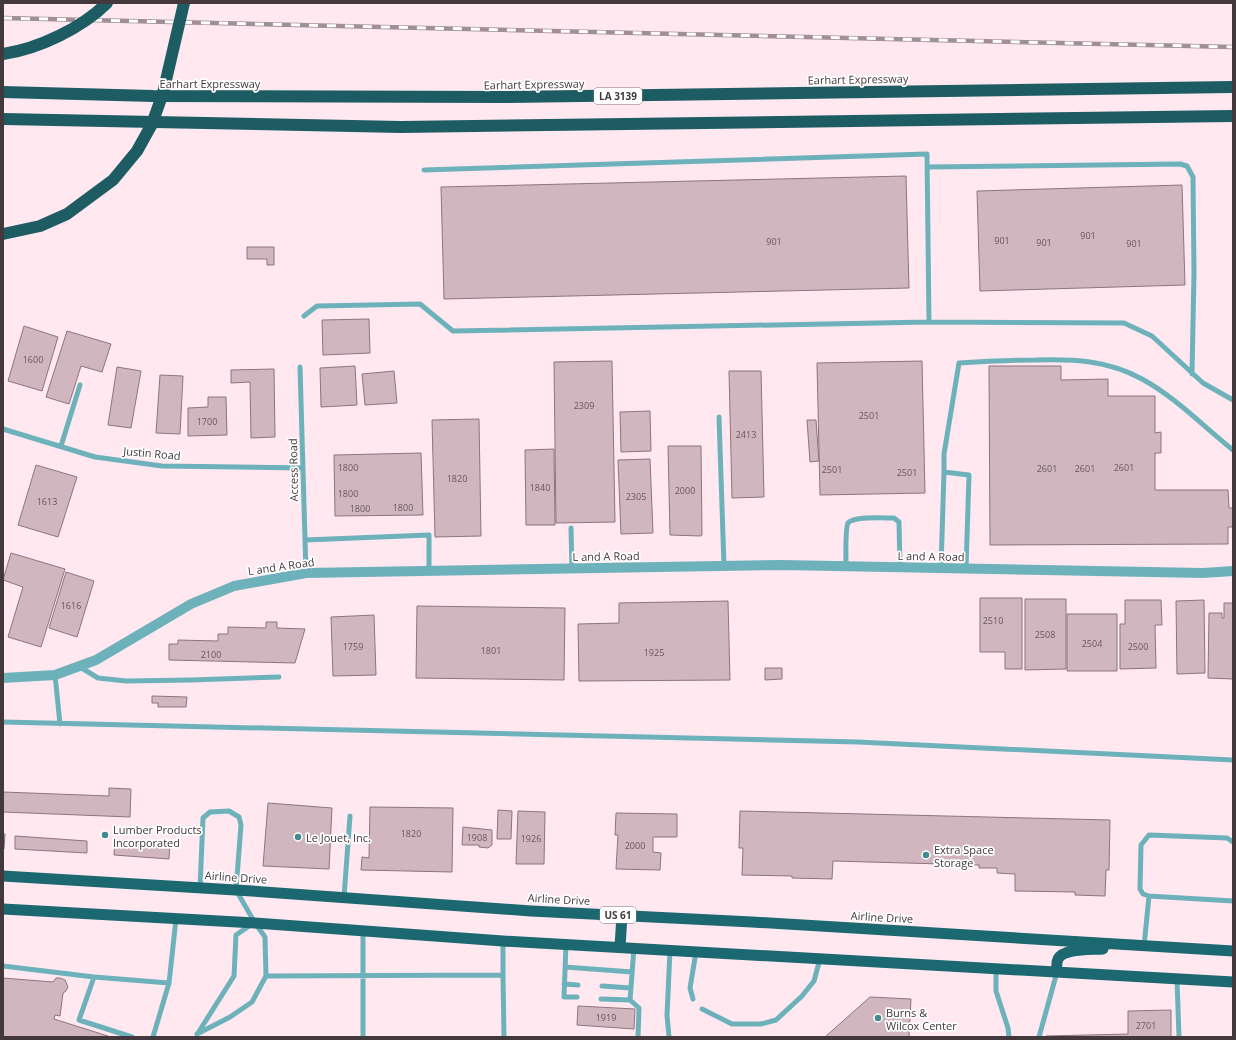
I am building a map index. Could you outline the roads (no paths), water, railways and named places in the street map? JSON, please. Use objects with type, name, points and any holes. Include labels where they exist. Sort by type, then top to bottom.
[{"type":"highway","points":[[3,54],[21,51],[66,33],[107,3]]},
{"type":"highway","points":[[3,234],[40,226],[66,214],[112,180],[137,151],[152,124],[164,93],[184,3]]},
{"type":"highway","name":"Earhart Expressway","points":[[3,92],[160,96],[504,97],[1233,87]]},
{"type":"highway","points":[[3,119],[401,126],[1233,116]]},
{"type":"highway","name":"Airline Drive","points":[[3,876],[344,897],[523,910],[1233,951]]},
{"type":"highway","points":[[3,909],[255,922],[363,931],[696,952],[1233,982]]},
{"type":"highway","points":[[620,947],[622,916]]},
{"type":"highway","points":[[1057,972],[1057,963],[1059,958],[1063,954],[1073,951],[1148,946]]},
{"type":"street","name":"L and A Road","points":[[3,678],[55,675],[96,660],[191,604],[234,586],[306,573],[724,566],[846,566],[1203,573],[1233,572]]},
{"type":"lane","points":[[424,170],[927,154],[929,322]]},
{"type":"lane","points":[[927,167],[1180,164],[1187,166],[1193,177],[1194,273],[1192,374]]},
{"type":"lane","points":[[304,316],[317,306],[420,304],[453,331],[929,322],[1124,323],[1152,336],[1203,383],[1233,400]]},
{"type":"lane","points":[[941,568],[944,454],[959,363],[992,360],[1071,359],[1096,362],[1117,367],[1142,379],[1170,397],[1233,450]]},
{"type":"lane","name":"Access Road","points":[[300,367],[306,573]]},
{"type":"lane","points":[[61,446],[80,385]]},
{"type":"lane","points":[[719,417],[724,566]]},
{"type":"lane","name":"Justin Road","points":[[3,429],[95,457],[162,466],[303,468]]},
{"type":"lane","points":[[944,472],[969,475],[966,568]]},
{"type":"lane","points":[[846,566],[848,523],[855,519],[894,518],[899,522],[900,568]]},
{"type":"lane","points":[[571,528],[572,569]]},
{"type":"lane","points":[[305,540],[429,535],[429,571]]},
{"type":"lane","points":[[79,666],[98,678],[126,681],[279,677]]},
{"type":"lane","points":[[55,675],[60,724]]},
{"type":"lane","points":[[3,722],[858,742],[1233,760]]},
{"type":"lane","points":[[197,1035],[230,1017],[252,1002],[266,976],[265,937],[236,890],[241,825],[239,817],[229,811],[210,812],[203,818],[200,888]]},
{"type":"lane","points":[[344,897],[350,816]]},
{"type":"lane","points":[[1233,842],[1227,838],[1148,835],[1141,845],[1140,889],[1143,894],[1149,896],[1233,901]]},
{"type":"lane","points":[[1148,946],[1149,896]]},
{"type":"lane","points":[[153,1037],[169,983],[176,919]]},
{"type":"lane","points":[[197,1035],[234,976],[236,935],[255,922]]},
{"type":"lane","points":[[363,931],[363,1037]]},
{"type":"lane","points":[[503,940],[504,1037]]},
{"type":"lane","points":[[566,944],[564,996],[577,997]]},
{"type":"lane","points":[[630,1000],[634,948]]},
{"type":"lane","points":[[669,1037],[666,1015],[670,950]]},
{"type":"lane","points":[[693,999],[690,988],[696,952]]},
{"type":"lane","points":[[702,1009],[732,1024],[761,1024],[776,1020],[802,996],[814,982],[820,958]]},
{"type":"lane","points":[[3,966],[94,977],[169,983]]},
{"type":"lane","points":[[565,967],[632,972]]},
{"type":"lane","points":[[996,968],[996,991],[1008,1028],[1009,1037]]},
{"type":"lane","points":[[1039,1037],[1057,972]]},
{"type":"lane","points":[[266,976],[503,974]]},
{"type":"lane","points":[[94,977],[79,1020],[132,1037]]},
{"type":"lane","points":[[1177,979],[1179,1037]]},
{"type":"lane","points":[[564,984],[578,985]]},
{"type":"lane","points":[[602,986],[631,988]]},
{"type":"lane","points":[[601,999],[630,1000],[639,1008],[638,1037]]},
{"type":"railway","points":[[3,18],[1233,47]]},
{"type":"place","name":"Lumber Products Incorporated","points":[[105,835]]},
{"type":"place","name":"Le Jouet, Inc.","points":[[298,837]]},
{"type":"place","name":"Extra Space Storage","points":[[926,855]]},
{"type":"place","name":"Burns & Wilcox Center","points":[[878,1018]]}]
